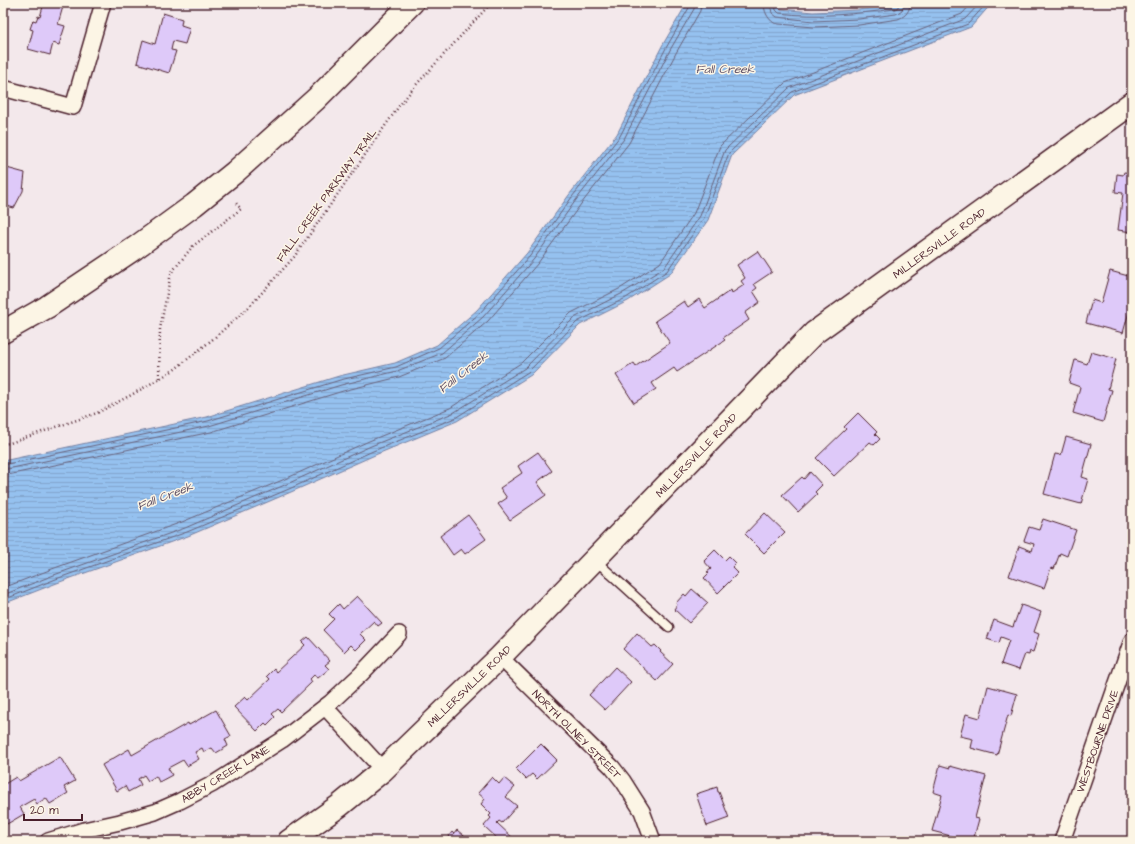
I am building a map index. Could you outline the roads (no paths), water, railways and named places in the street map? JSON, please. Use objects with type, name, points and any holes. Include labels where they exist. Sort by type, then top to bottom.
[{"type":"street","points":[[3,88],[73,107],[103,3]]},
{"type":"street","points":[[3,332],[47,307],[135,248],[235,172],[325,91],[412,3]]},
{"type":"street","name":"MILLERSVILLE ROAD","points":[[289,841],[339,806],[383,770],[500,657],[814,333],[1132,103]]},
{"type":"street","name":"ABBY CREEK LANE","points":[[48,841],[155,812],[213,784],[282,740],[330,703],[361,674],[399,634]]},
{"type":"street","name":"WESTBOURNE DRIVE","points":[[1062,841],[1132,640]]},
{"type":"street","name":"NORTH OLNEY STREET","points":[[500,657],[612,767],[623,781],[642,811],[653,841]]},
{"type":"street","points":[[324,707],[383,770]]},
{"type":"lane","points":[[594,560],[669,627]]},
{"type":"water","name":"Fall Creek","points":[[687,3],[778,3],[780,9],[813,12],[858,10],[908,3],[992,3],[971,27],[794,95],[732,155],[708,220],[670,274],[628,301],[580,325],[531,375],[457,421],[188,536],[3,604],[3,461],[207,417],[339,376],[395,363],[437,345],[477,310],[527,253],[569,195],[617,134],[662,46]]}]
